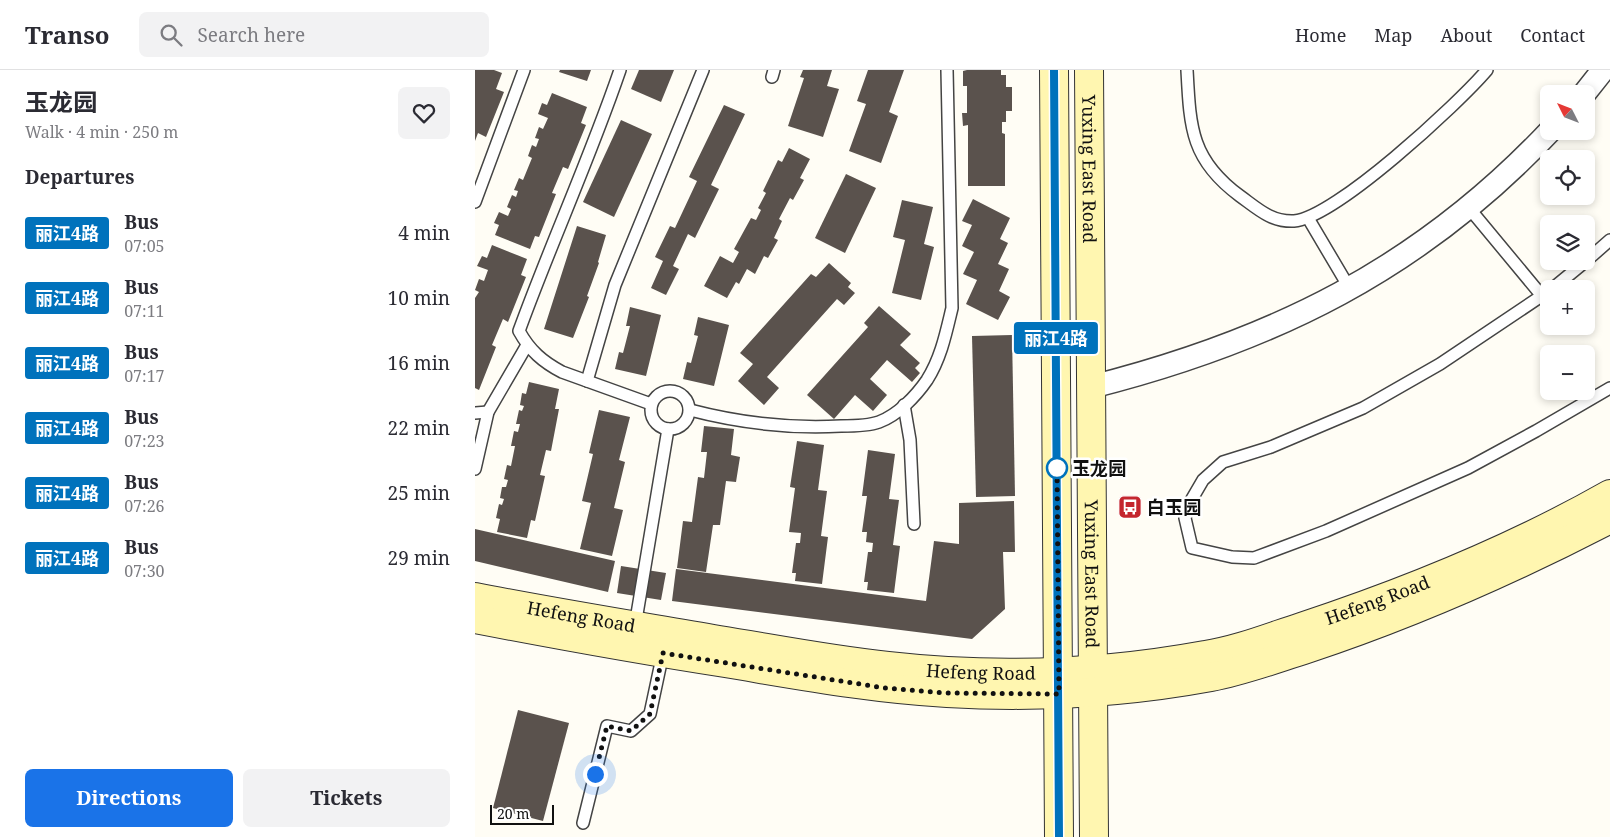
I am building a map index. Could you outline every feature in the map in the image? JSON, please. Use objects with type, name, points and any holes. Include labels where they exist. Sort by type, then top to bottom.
[{"type":"street","name":"Yuxing East Road","points":[[1054,70],[1059,837]]},
{"type":"street","name":"Yuxing East Road","points":[[1089,70],[1094,837]]},
{"type":"street","points":[[1590,85],[1603,70]]},
{"type":"street","points":[[1091,387],[1183,361],[1241,340],[1289,320],[1349,289],[1425,242],[1469,208],[1498,183],[1541,140]]},
{"type":"street","name":"Hefeng Road","points":[[475,619],[663,653],[885,688],[946,693],[1093,680],[1209,655],[1325,619],[1431,579],[1496,551],[1610,494]]},
{"type":"street","name":"Hefeng Road","points":[[1093,680],[1163,685],[1214,676],[1332,640],[1456,593],[1610,519]]},
{"type":"street","name":"Hefeng Road","points":[[475,597],[635,626],[888,666],[1058,683]]},
{"type":"lane","points":[[475,202],[524,70]]},
{"type":"lane","points":[[620,70],[605,115],[548,253],[519,331],[527,345],[549,366],[651,404]]},
{"type":"lane","points":[[587,381],[615,285],[703,70]]},
{"type":"lane","points":[[690,410],[755,424],[818,428],[878,423],[904,406],[927,380],[936,364],[952,308],[947,70]]},
{"type":"lane","points":[[1187,70],[1193,131],[1200,153],[1214,175],[1270,218],[1289,221],[1307,218],[1318,213],[1371,175],[1453,105],[1487,70]]},
{"type":"lane","points":[[1469,208],[1540,283]]},
{"type":"lane","points":[[1307,218],[1349,289]]},
{"type":"lane","points":[[1595,253],[1610,240]]},
{"type":"lane","points":[[1563,280],[1575,270]]},
{"type":"lane","points":[[1540,297],[1440,364],[1363,408],[1279,444],[1223,462],[1203,480],[1189,504],[1185,518],[1192,548],[1232,557],[1254,558],[1326,531],[1468,468],[1610,388]]},
{"type":"lane","points":[[475,469],[488,412],[527,345]]},
{"type":"lane","points":[[677,391],[684,395],[690,410],[683,424],[669,429],[655,422],[651,416],[651,404],[662,392],[677,391]]},
{"type":"lane","points":[[904,406],[910,440],[914,524]]},
{"type":"lane","points":[[475,413],[488,412]]},
{"type":"lane","points":[[635,626],[669,429]]},
{"type":"lane","points":[[583,823],[607,726],[631,731],[650,714],[663,653]]},
{"type":"building","points":[[475,70],[494,70],[502,73],[496,89],[504,92],[486,137],[478,133],[475,141]]},
{"type":"building","points":[[560,70],[591,70],[587,81],[559,72]]},
{"type":"building","points":[[639,70],[674,70],[661,102],[631,89]]},
{"type":"building","points":[[803,70],[832,70],[827,86],[839,89],[823,137],[788,126],[804,78],[800,77]]},
{"type":"building","points":[[868,70],[904,70],[889,112],[898,116],[881,163],[849,151],[866,104],[857,101]]},
{"type":"building","points":[[1001,70],[1001,75],[1006,75],[1006,87],[1012,87],[1012,111],[1006,111],[1006,122],[1002,122],[1002,133],[1005,134],[1005,186],[968,186],[968,125],[963,126],[962,113],[967,113],[967,86],[963,86],[963,71]]},
{"type":"building","points":[[552,93],[587,107],[581,123],[586,125],[568,169],[563,167],[552,193],[556,194],[539,237],[535,236],[530,249],[495,235],[499,225],[494,223],[499,212],[508,216],[511,209],[507,207],[512,195],[516,197],[518,191],[514,190],[519,178],[523,180],[532,158],[528,156],[532,145],[536,147],[539,139],[535,138],[539,127],[543,129],[548,118],[538,114],[542,103],[547,105]]},
{"type":"building","points":[[724,105],[745,114],[711,185],[719,189],[695,238],[688,234],[673,266],[679,269],[666,295],[651,288],[663,261],[655,257],[670,226],[675,228],[697,181],[689,177]]},
{"type":"building","points":[[621,120],[652,134],[614,217],[583,202]]},
{"type":"building","points":[[789,148],[810,159],[800,178],[804,180],[793,200],[790,198],[779,219],[782,221],[774,238],[778,240],[768,258],[764,256],[755,274],[747,269],[739,284],[736,282],[727,298],[704,286],[720,256],[733,263],[739,252],[734,249],[751,218],[756,220],[761,210],[758,208],[766,193],[763,191],[778,160],[782,162]]},
{"type":"building","points":[[846,174],[876,188],[845,253],[815,238]]},
{"type":"building","points":[[973,199],[1010,218],[1000,239],[1008,243],[998,264],[1009,269],[999,291],[1010,297],[998,320],[966,304],[977,280],[963,274],[974,252],[962,246],[972,225],[962,221]]},
{"type":"building","points":[[902,200],[933,207],[924,244],[934,247],[921,300],[892,293],[905,240],[893,237]]},
{"type":"building","points":[[577,226],[606,235],[599,263],[587,296],[589,297],[573,338],[544,329]]},
{"type":"building","points":[[492,245],[527,259],[521,275],[526,277],[508,322],[503,319],[492,345],[496,347],[479,390],[475,388],[475,298],[479,292],[475,290],[479,279],[484,281],[488,270],[477,266],[482,256],[487,258]]},
{"type":"building","points":[[829,263],[851,283],[848,287],[855,293],[844,305],[837,299],[767,377],[779,388],[764,405],[738,381],[753,364],[740,353],[811,274],[816,277]]},
{"type":"building","points":[[879,306],[911,334],[900,345],[920,363],[915,368],[920,373],[912,382],[887,360],[870,379],[887,395],[873,411],[855,395],[834,419],[807,395],[868,327],[864,323]]},
{"type":"building","points":[[630,307],[661,315],[646,376],[615,369],[619,352],[623,353],[630,326],[626,326]]},
{"type":"building","points":[[698,317],[729,325],[714,386],[683,379],[687,362],[691,363],[698,336],[694,335]]},
{"type":"building","points":[[1012,335],[1015,496],[976,497],[972,336]]},
{"type":"building","points":[[529,382],[559,389],[555,409],[559,409],[551,451],[546,450],[540,475],[545,476],[535,521],[531,520],[527,538],[497,532],[500,519],[496,518],[499,504],[502,505],[504,499],[500,498],[502,487],[506,487],[508,480],[504,479],[507,465],[511,466],[515,446],[511,446],[514,431],[518,432],[520,424],[516,424],[519,410],[522,411],[524,406],[520,405],[522,393],[526,394]]},
{"type":"building","points":[[599,410],[630,417],[619,460],[625,462],[614,508],[623,510],[612,556],[580,549],[591,503],[582,501],[593,454],[589,453]]},
{"type":"building","points":[[704,426],[734,429],[731,455],[740,457],[736,482],[726,481],[720,525],[713,525],[706,572],[677,568],[683,521],[692,522],[698,477],[704,478],[707,452],[701,452]]},
{"type":"building","points":[[797,441],[824,445],[818,490],[827,491],[821,536],[828,537],[822,584],[795,581],[796,573],[792,573],[796,543],[800,543],[801,533],[789,532],[795,488],[790,487]]},
{"type":"building","points":[[868,450],[895,454],[889,499],[899,500],[893,545],[900,546],[894,593],[867,590],[868,582],[864,582],[868,552],[872,552],[873,543],[866,542],[867,532],[862,532],[867,496],[862,496]]},
{"type":"building","points":[[1014,501],[1015,552],[1003,552],[1005,609],[972,639],[672,601],[676,569],[926,601],[934,541],[959,544],[959,503]]},
{"type":"building","points":[[475,529],[615,561],[608,592],[475,561]]},
{"type":"building","points":[[621,566],[666,573],[661,600],[617,593]]},
{"type":"building","points":[[518,710],[569,723],[543,821],[493,808]]},
{"type":"bus line","name":"丽江4路","points":[[1054,70],[1059,837]]},
{"type":"place","name":"玉龙园","points":[[1057,468]]},
{"type":"place","name":"白玉园","points":[[1130,507]]},
{"type":"route","points":[[595,774],[607,726],[631,731],[637,728],[650,714],[663,653],[885,688],[946,693],[1059,694],[1057,468]]}]
